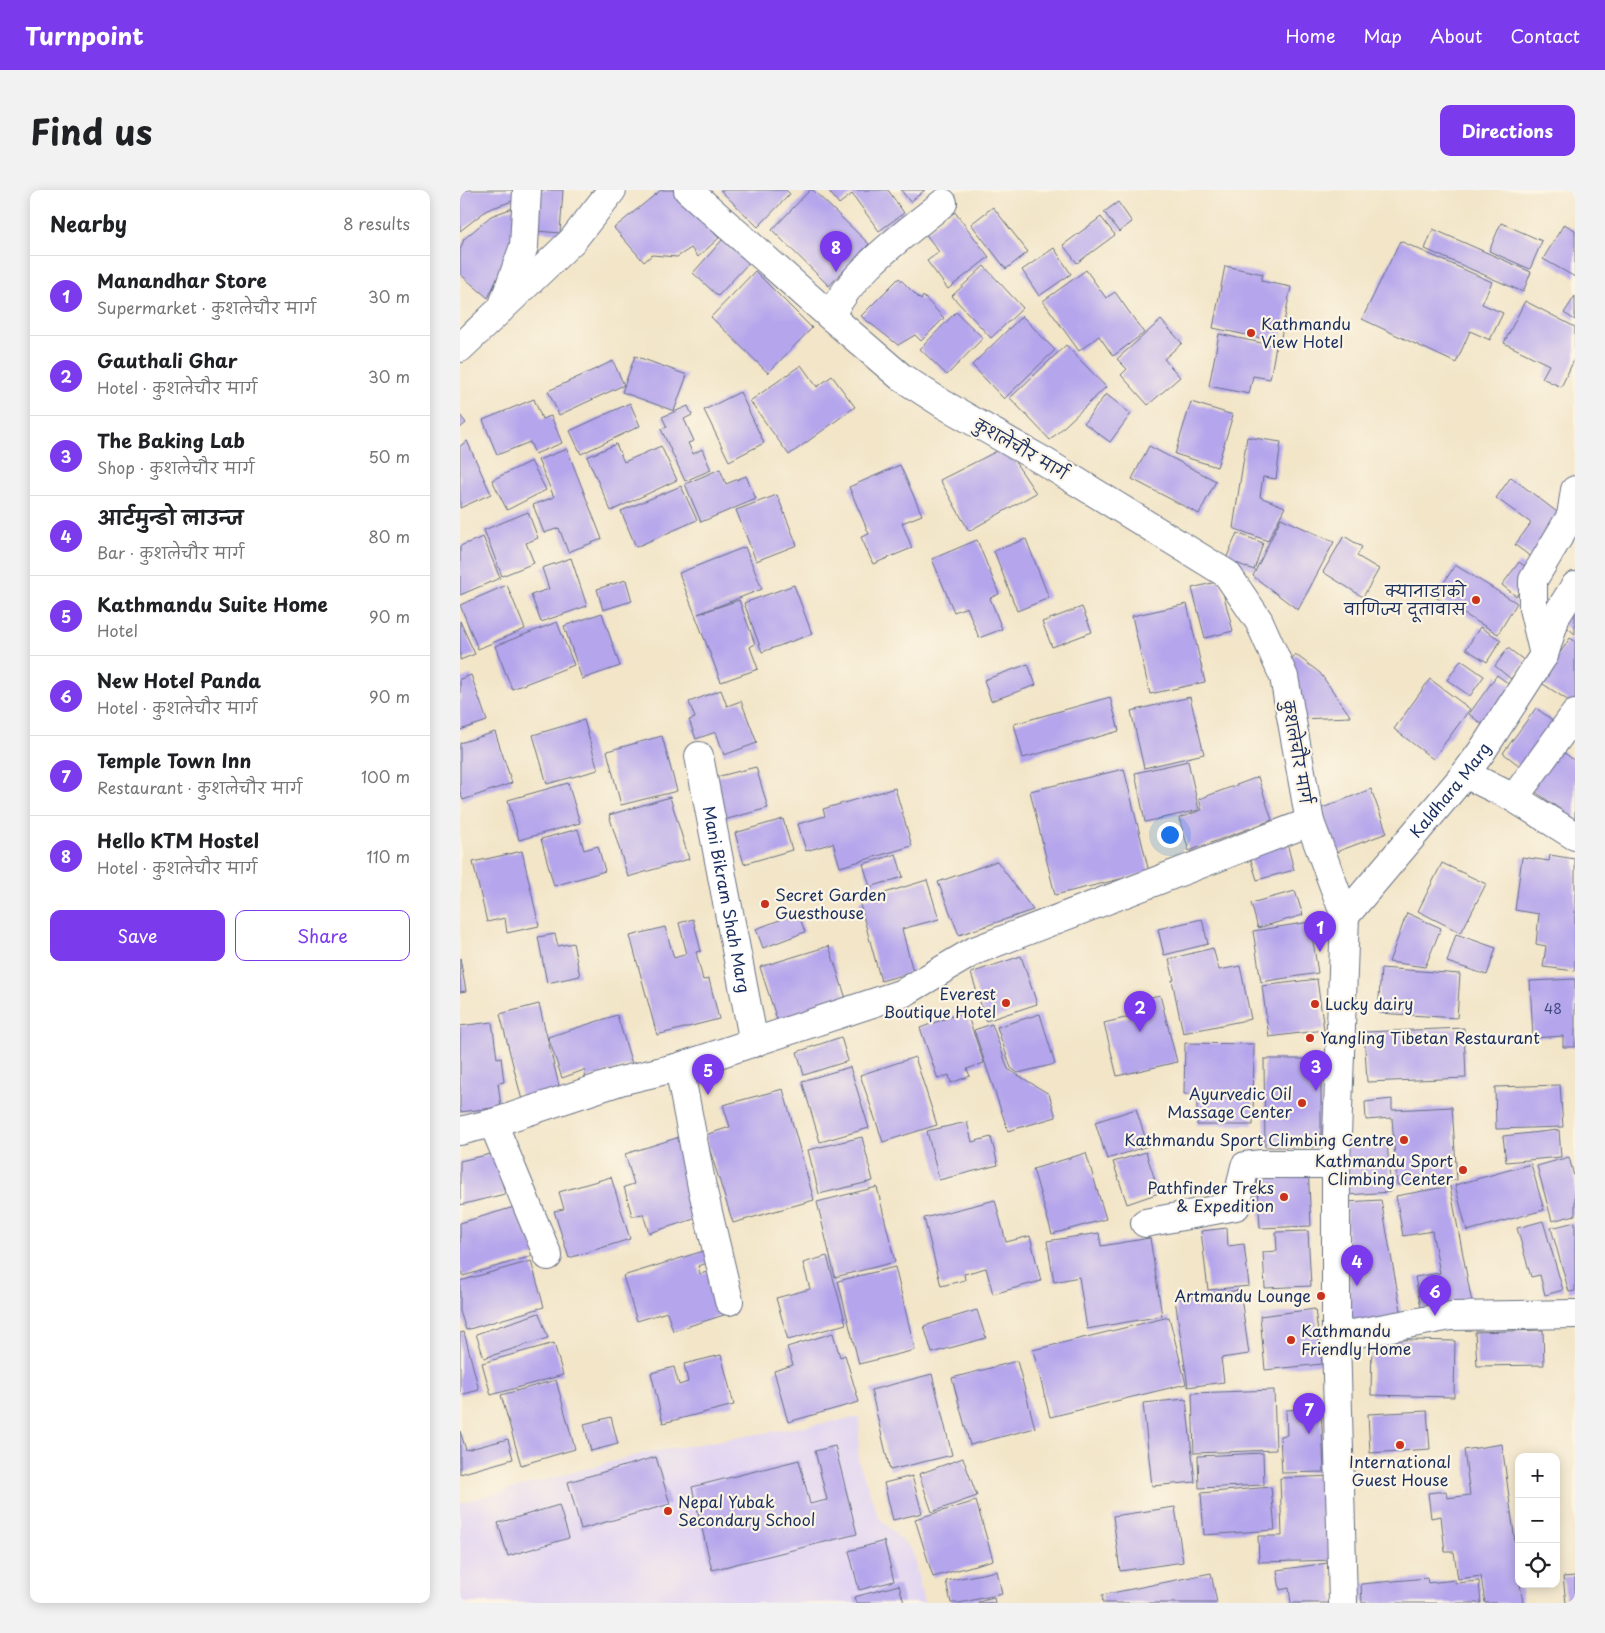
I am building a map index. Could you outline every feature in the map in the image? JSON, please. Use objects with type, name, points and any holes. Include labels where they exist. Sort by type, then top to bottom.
[{"type":"street","points":[[502,308],[524,246],[527,190]]},
{"type":"street","points":[[460,348],[572,241],[612,190]]},
{"type":"street","name":"कुशलेचौर मार्ग","points":[[688,190],[901,377],[943,404],[1045,462],[1227,574],[1259,621],[1284,677],[1310,822],[1345,916],[1336,1164],[1336,1337],[1343,1603]]},
{"type":"street","points":[[830,316],[837,303],[867,266],[943,204]]},
{"type":"street","points":[[1544,655],[1533,608],[1533,580],[1570,516],[1575,490]]},
{"type":"street","name":"Kaldhara Marg","points":[[1345,916],[1465,774],[1482,751],[1544,655],[1556,616],[1575,586]]},
{"type":"street","points":[[1514,798],[1575,714]]},
{"type":"street","name":"Mani Bikram Shah Marg","points":[[699,756],[754,1043]]},
{"type":"street","points":[[1465,774],[1514,798],[1575,836]]},
{"type":"street","points":[[460,1131],[493,1123],[620,1081],[679,1067],[903,993],[974,951],[1310,822]]},
{"type":"street","points":[[679,1067],[702,1187],[729,1301]]},
{"type":"street","points":[[493,1123],[548,1256]]},
{"type":"street","points":[[1145,1223],[1236,1206],[1245,1166],[1262,1164],[1336,1164]]},
{"type":"street","points":[[1336,1337],[1451,1316],[1575,1314]]},
{"type":"shaded area","name":"Nepal Yubak Secondary School","points":[[860,1417],[858,1460],[879,1518],[912,1550],[924,1603],[460,1603],[460,1503],[645,1453]]},
{"type":"building","points":[[460,190],[517,190],[518,199],[487,210],[460,231]]},
{"type":"building","points":[[540,190],[563,190],[560,233],[537,231]]},
{"type":"building","points":[[661,190],[676,190],[719,238],[698,257],[691,248],[677,257],[652,255],[644,262],[614,228]]},
{"type":"building","points":[[720,190],[786,190],[790,194],[758,227]]},
{"type":"building","points":[[810,190],[813,190],[869,244],[829,286],[772,230]]},
{"type":"building","points":[[828,190],[888,190],[904,213],[879,231],[852,194],[839,204]]},
{"type":"building","points":[[901,190],[925,190],[910,202]]},
{"type":"building","points":[[1118,202],[1132,222],[1119,232],[1104,212]]},
{"type":"building","points":[[518,206],[508,256],[488,298],[460,274],[460,250],[464,239],[491,216]]},
{"type":"building","points":[[993,207],[1028,252],[1006,269],[971,224]]},
{"type":"building","points":[[954,211],[989,257],[948,289],[927,261],[939,252],[925,233]]},
{"type":"building","points":[[1101,217],[1115,235],[1077,263],[1063,245]]},
{"type":"building","points":[[1501,223],[1542,241],[1530,269],[1489,251]]},
{"type":"building","points":[[1564,224],[1575,230],[1575,277],[1543,259]]},
{"type":"building","points":[[1433,229],[1531,272],[1523,292],[1425,249]]},
{"type":"building","points":[[730,231],[756,255],[718,296],[693,273]]},
{"type":"building","points":[[1400,241],[1492,282],[1482,304],[1503,313],[1490,340],[1470,331],[1456,363],[1362,319]]},
{"type":"building","points":[[1054,248],[1071,274],[1039,296],[1022,270]]},
{"type":"building","points":[[984,266],[1023,308],[991,338],[952,296]]},
{"type":"building","points":[[1225,266],[1263,274],[1261,281],[1291,287],[1280,342],[1213,328]]},
{"type":"building","points":[[1086,270],[1106,298],[1115,292],[1144,333],[1113,356],[1099,336],[1079,351],[1043,301]]},
{"type":"building","points":[[755,271],[812,328],[768,373],[711,317]]},
{"type":"building","points":[[899,278],[921,300],[923,296],[944,318],[921,341],[915,335],[898,345],[861,316]]},
{"type":"building","points":[[1575,296],[1575,320],[1564,313]]},
{"type":"building","points":[[1525,301],[1575,327],[1575,358],[1561,387],[1542,378],[1549,365],[1504,343]]},
{"type":"building","points":[[956,312],[983,338],[947,375],[920,349]]},
{"type":"building","points":[[1022,316],[1055,350],[1004,399],[972,365]]},
{"type":"building","points":[[1161,320],[1182,343],[1164,359],[1180,377],[1148,405],[1121,375],[1127,369],[1117,359]]},
{"type":"building","points":[[1219,334],[1276,346],[1270,379],[1253,376],[1249,394],[1209,386]]},
{"type":"building","points":[[1066,345],[1106,387],[1050,440],[1010,398]]},
{"type":"building","points":[[635,356],[687,375],[674,411],[622,392]]},
{"type":"building","points":[[613,361],[624,385],[559,415],[548,391]]},
{"type":"building","points":[[801,365],[817,387],[832,376],[855,407],[789,455],[750,401]]},
{"type":"building","points":[[740,392],[764,443],[729,461],[704,410]]},
{"type":"building","points":[[1106,394],[1131,414],[1110,442],[1084,423]]},
{"type":"building","points":[[534,399],[542,419],[551,416],[562,443],[535,454],[530,442],[497,455],[483,420]]},
{"type":"building","points":[[1191,402],[1233,415],[1217,467],[1175,454]]},
{"type":"building","points":[[630,403],[640,426],[581,454],[570,431]]},
{"type":"building","points":[[688,406],[692,415],[684,419],[694,441],[688,443],[693,454],[702,449],[711,470],[685,481],[661,429],[667,427],[662,417]]},
{"type":"building","points":[[460,415],[466,423],[460,428]]},
{"type":"building","points":[[1247,437],[1281,442],[1276,479],[1263,477],[1260,497],[1285,507],[1268,541],[1233,528]]},
{"type":"building","points":[[467,441],[491,494],[460,508],[460,446]]},
{"type":"building","points":[[616,444],[624,462],[661,446],[677,480],[611,511],[587,457]]},
{"type":"building","points":[[1149,446],[1216,481],[1199,514],[1132,479]]},
{"type":"building","points":[[1005,447],[1036,493],[969,531],[940,480]]},
{"type":"building","points":[[567,449],[602,539],[568,552],[559,528],[544,533],[533,505],[554,497],[538,460]]},
{"type":"building","points":[[531,461],[546,490],[507,510],[492,480]]},
{"type":"building","points":[[900,465],[922,515],[902,523],[912,548],[873,564],[861,537],[869,534],[849,487]]},
{"type":"building","points":[[720,469],[726,484],[746,476],[756,499],[701,522],[685,484]]},
{"type":"building","points":[[1511,477],[1565,518],[1534,559],[1515,545],[1531,523],[1496,498]]},
{"type":"building","points":[[681,486],[697,520],[636,547],[621,511]]},
{"type":"building","points":[[777,495],[797,545],[756,561],[736,510]]},
{"type":"building","points":[[528,512],[538,538],[526,543],[534,563],[502,576],[484,530]]},
{"type":"building","points":[[1281,518],[1334,542],[1298,610],[1253,576]]},
{"type":"building","points":[[1237,533],[1263,543],[1254,570],[1226,559]]},
{"type":"building","points":[[1344,536],[1362,547],[1357,556],[1379,569],[1363,597],[1323,572]]},
{"type":"building","points":[[483,537],[500,578],[460,595],[460,546]]},
{"type":"building","points":[[1026,539],[1049,598],[1017,611],[994,551]]},
{"type":"building","points":[[977,540],[999,594],[990,598],[1002,629],[979,638],[967,607],[954,612],[932,559]]},
{"type":"building","points":[[745,547],[762,589],[698,614],[739,600],[755,644],[750,647],[758,669],[721,682],[679,573]]},
{"type":"building","points":[[571,558],[587,606],[541,622],[531,595],[549,589],[542,568]]},
{"type":"building","points":[[1519,562],[1533,572],[1516,596],[1502,585]]},
{"type":"building","name":"क्यानाडाको वाणिज्य दूतावास","points":[[1455,565],[1517,603],[1498,634],[1435,597]]},
{"type":"building","points":[[626,580],[632,601],[603,610],[597,589]]},
{"type":"building","points":[[1220,581],[1233,631],[1205,638],[1192,588]]},
{"type":"building","points":[[507,585],[525,629],[478,649],[460,605]]},
{"type":"building","points":[[794,585],[812,634],[762,652],[744,603]]},
{"type":"building","points":[[1575,598],[1575,634],[1558,620]]},
{"type":"building","points":[[1187,604],[1205,682],[1150,694],[1132,616]]},
{"type":"building","points":[[1082,607],[1092,632],[1052,647],[1042,622]]},
{"type":"building","points":[[602,613],[620,666],[582,679],[564,626]]},
{"type":"building","points":[[460,621],[475,654],[460,660]]},
{"type":"building","points":[[557,622],[574,665],[512,689],[495,646]]},
{"type":"building","points":[[1480,627],[1501,640],[1487,662],[1466,649]]},
{"type":"building","points":[[1570,638],[1575,641],[1575,705],[1540,682]]},
{"type":"building","points":[[1508,648],[1525,661],[1511,679],[1495,666]]},
{"type":"building","points":[[1295,654],[1320,673],[1351,717],[1300,719],[1287,667]]},
{"type":"building","points":[[1461,660],[1484,676],[1470,696],[1447,680]]},
{"type":"building","points":[[1028,664],[1036,685],[991,701],[984,680]]},
{"type":"building","points":[[471,675],[487,721],[460,730],[460,679]]},
{"type":"building","points":[[1497,675],[1518,691],[1489,730],[1469,714]]},
{"type":"building","points":[[1430,679],[1470,709],[1433,759],[1394,729]]},
{"type":"building","points":[[721,690],[727,706],[741,701],[757,743],[724,755],[716,732],[696,739],[689,720],[695,718],[689,702]]},
{"type":"building","points":[[1110,697],[1119,731],[1023,758],[1014,724]]},
{"type":"building","points":[[1190,697],[1204,754],[1144,768],[1131,711]]},
{"type":"building","points":[[1536,708],[1563,728],[1529,773],[1503,753]]},
{"type":"building","points":[[584,720],[598,770],[547,784],[533,735]]},
{"type":"building","points":[[495,732],[512,783],[463,800],[460,792],[460,743]]},
{"type":"building","points":[[662,736],[677,791],[621,805],[607,751]]},
{"type":"building","points":[[1558,748],[1575,761],[1575,820],[1530,788]]},
{"type":"building","points":[[1188,761],[1199,810],[1145,822],[1135,773]]},
{"type":"building","points":[[756,767],[768,808],[724,820],[712,778]]},
{"type":"building","points":[[1124,769],[1149,872],[1055,895],[1030,791]]},
{"type":"building","points":[[1258,777],[1272,820],[1189,851],[1179,818],[1202,810],[1199,799]]},
{"type":"building","points":[[568,783],[580,823],[519,840],[508,800]]},
{"type":"building","points":[[895,788],[912,846],[840,867],[833,843],[806,851],[798,824],[825,816],[823,809]]},
{"type":"building","points":[[1371,789],[1387,833],[1336,852],[1320,809]]},
{"type":"building","points":[[670,797],[689,859],[628,877],[609,815]]},
{"type":"building","points":[[783,819],[792,850],[744,864],[735,833]]},
{"type":"building","points":[[578,829],[584,850],[598,846],[605,871],[554,886],[541,839]]},
{"type":"building","points":[[1287,843],[1294,870],[1257,880],[1249,854]]},
{"type":"building","points":[[522,851],[539,926],[507,933],[505,918],[487,922],[473,862]]},
{"type":"building","points":[[896,854],[903,877],[870,887],[863,864]]},
{"type":"building","points":[[1550,855],[1575,859],[1575,971],[1543,967],[1546,946],[1536,944],[1539,914],[1515,910],[1522,857],[1549,861]]},
{"type":"building","points":[[997,861],[1033,910],[959,935],[938,882]]},
{"type":"building","points":[[1442,863],[1486,884],[1461,933],[1418,911]]},
{"type":"building","points":[[927,880],[939,919],[902,929],[913,972],[881,981],[859,901]]},
{"type":"building","points":[[1295,891],[1303,915],[1258,928],[1251,903]]},
{"type":"building","points":[[798,913],[805,932],[763,948],[756,929]]},
{"type":"building","points":[[1407,913],[1441,928],[1425,967],[1389,962]]},
{"type":"building","points":[[693,919],[701,951],[696,952],[703,980],[709,979],[719,1019],[657,1035],[630,936],[665,927],[674,958],[687,954],[679,923]]},
{"type":"building","points":[[1202,919],[1208,944],[1164,955],[1158,929]]},
{"type":"building","points":[[1310,922],[1318,973],[1261,982],[1253,931]]},
{"type":"building","points":[[555,934],[558,946],[573,943],[580,976],[547,983],[538,937]]},
{"type":"building","points":[[1456,934],[1496,948],[1487,975],[1447,962]]},
{"type":"building","points":[[829,946],[848,1005],[779,1026],[760,967]]},
{"type":"building","points":[[1213,948],[1219,970],[1240,966],[1251,1019],[1183,1033],[1169,959]]},
{"type":"building","points":[[1021,956],[1037,1004],[986,1021],[971,973]]},
{"type":"building","points":[[460,958],[466,991],[460,992]]},
{"type":"building","points":[[1381,968],[1460,974],[1457,1018],[1378,1013]]},
{"type":"building","points":[[1317,979],[1324,1030],[1269,1037],[1262,986]]},
{"type":"building","points":[[1575,979],[1575,1047],[1563,1047],[1563,1036],[1533,1038],[1530,981]]},
{"type":"building","points":[[1160,995],[1177,1062],[1117,1076],[1104,1023],[1129,1017],[1125,1003]]},
{"type":"building","points":[[539,1004],[562,1098],[524,1108],[500,1014]]},
{"type":"building","points":[[966,1011],[984,1063],[967,1069],[970,1076],[951,1083],[949,1075],[938,1079],[920,1028]]},
{"type":"building","points":[[1040,1014],[1055,1064],[1018,1073],[1011,1068],[997,1027]]},
{"type":"building","points":[[617,1015],[632,1064],[586,1079],[584,1070],[562,1078],[548,1037]]},
{"type":"building","points":[[492,1022],[497,1058],[501,1057],[504,1082],[498,1083],[501,1107],[460,1112],[460,1026]]},
{"type":"building","points":[[992,1024],[1008,1069],[1049,1094],[1056,1117],[1008,1131],[974,1030]]},
{"type":"building","points":[[1464,1028],[1466,1078],[1367,1082],[1364,1032]]},
{"type":"building","points":[[841,1037],[848,1061],[804,1075],[797,1052]]},
{"type":"building","points":[[1185,1043],[1254,1044],[1253,1125],[1197,1125],[1197,1094],[1184,1094]]},
{"type":"building","points":[[915,1057],[937,1125],[883,1142],[860,1075]]},
{"type":"building","points":[[1264,1059],[1321,1059],[1321,1147],[1265,1147]]},
{"type":"building","points":[[850,1067],[869,1128],[820,1142],[802,1081]]},
{"type":"building","points":[[1560,1085],[1563,1127],[1496,1129],[1495,1087]]},
{"type":"building","points":[[783,1089],[814,1200],[733,1223],[705,1135],[730,1127],[723,1105]]},
{"type":"building","points":[[1392,1099],[1392,1110],[1452,1107],[1457,1180],[1397,1185],[1392,1118],[1366,1120],[1365,1102]]},
{"type":"building","points":[[1136,1109],[1148,1146],[1107,1159],[1095,1122]]},
{"type":"building","points":[[967,1122],[972,1142],[991,1137],[998,1165],[939,1180],[927,1131]]},
{"type":"building","points":[[1559,1130],[1561,1157],[1506,1162],[1503,1136]]},
{"type":"building","points":[[683,1136],[707,1215],[649,1233],[643,1214],[632,1216],[624,1187],[634,1184],[625,1154]]},
{"type":"building","points":[[862,1137],[873,1181],[819,1194],[808,1150]]},
{"type":"building","points":[[1387,1141],[1391,1192],[1347,1195],[1344,1145]]},
{"type":"building","points":[[1146,1152],[1159,1193],[1127,1204],[1113,1162]]},
{"type":"building","points":[[495,1153],[505,1194],[460,1205],[460,1161]]},
{"type":"building","points":[[1086,1153],[1106,1219],[1052,1234],[1033,1169]]},
{"type":"building","points":[[1569,1157],[1575,1180],[1575,1215],[1552,1221],[1537,1166]]},
{"type":"building","points":[[1531,1164],[1544,1210],[1467,1231],[1455,1185]]},
{"type":"building","name":"Pathfinder Treks & Expedition","points":[[1308,1166],[1311,1226],[1260,1228],[1257,1168]]},
{"type":"building","points":[[611,1177],[630,1239],[569,1258],[554,1211],[564,1209],[559,1192]]},
{"type":"building","points":[[1450,1186],[1472,1303],[1422,1313],[1415,1277],[1440,1273],[1432,1231],[1403,1236],[1396,1196]]},
{"type":"building","points":[[877,1187],[895,1262],[835,1277],[817,1202]]},
{"type":"building","points":[[995,1200],[1006,1242],[1030,1236],[1041,1281],[993,1294],[986,1268],[964,1274],[965,1280],[941,1286],[924,1218]]},
{"type":"building","points":[[1381,1200],[1403,1322],[1351,1328],[1346,1202]]},
{"type":"building","points":[[521,1205],[536,1255],[463,1276],[460,1266],[460,1223]]},
{"type":"building","points":[[1543,1221],[1563,1290],[1545,1295],[1540,1275],[1531,1277],[1517,1228]]},
{"type":"building","points":[[1575,1222],[1575,1291],[1569,1292],[1551,1228]]},
{"type":"building","points":[[1227,1228],[1228,1246],[1244,1244],[1249,1286],[1208,1290],[1201,1231]]},
{"type":"building","points":[[1308,1231],[1311,1286],[1265,1288],[1263,1252],[1277,1251],[1276,1232]]},
{"type":"building","points":[[1099,1233],[1101,1246],[1150,1238],[1162,1316],[1087,1329],[1079,1277],[1054,1282],[1047,1241]]},
{"type":"building","points":[[710,1249],[714,1261],[698,1266],[700,1274],[718,1269],[719,1297],[724,1315],[673,1331],[667,1312],[637,1321],[623,1276]]},
{"type":"building","points":[[827,1256],[846,1324],[788,1340],[776,1298],[810,1289],[803,1263]]},
{"type":"building","points":[[531,1261],[544,1307],[466,1330],[460,1311],[460,1281]]},
{"type":"building","points":[[895,1267],[915,1350],[859,1364],[838,1281]]},
{"type":"building","points":[[1240,1290],[1249,1354],[1221,1358],[1224,1382],[1188,1387],[1175,1299]]},
{"type":"building","name":"Kathmandu Friendly Home","points":[[1315,1309],[1322,1364],[1265,1370],[1260,1316]]},
{"type":"building","points":[[977,1310],[986,1338],[932,1353],[924,1326]]},
{"type":"building","points":[[539,1313],[548,1338],[484,1358],[476,1334]]},
{"type":"building","points":[[1169,1317],[1186,1384],[1050,1417],[1033,1350]]},
{"type":"building","points":[[1543,1330],[1544,1365],[1477,1366],[1475,1332]]},
{"type":"building","points":[[464,1332],[479,1390],[460,1395],[460,1333]]},
{"type":"building","points":[[833,1333],[840,1357],[845,1355],[859,1402],[788,1422],[774,1371],[793,1365],[787,1347]]},
{"type":"building","points":[[1372,1339],[1455,1341],[1454,1397],[1371,1395]]},
{"type":"building","points":[[554,1343],[563,1375],[491,1395],[482,1363]]},
{"type":"building","points":[[721,1355],[734,1405],[663,1423],[651,1373],[674,1367],[679,1385],[688,1382],[684,1364]]},
{"type":"building","points":[[1017,1361],[1035,1428],[970,1445],[952,1378]]},
{"type":"building","points":[[932,1374],[952,1455],[890,1470],[871,1390]]},
{"type":"building","points":[[556,1380],[575,1449],[521,1465],[501,1395]]},
{"type":"building","points":[[1274,1390],[1276,1450],[1194,1453],[1192,1393]]},
{"type":"building","points":[[1186,1399],[1195,1482],[1152,1486],[1143,1403]]},
{"type":"building","points":[[1321,1408],[1324,1472],[1282,1473],[1280,1436],[1287,1435],[1286,1410]]},
{"type":"building","points":[[1427,1411],[1430,1449],[1370,1453],[1368,1414]]},
{"type":"building","points":[[611,1417],[618,1444],[591,1451],[584,1424]]},
{"type":"building","points":[[460,1431],[466,1450],[508,1439],[513,1459],[460,1474]]},
{"type":"building","points":[[1502,1444],[1515,1542],[1515,1588],[1521,1588],[1523,1603],[1485,1603],[1481,1576],[1458,1579],[1454,1552],[1445,1552],[1441,1516],[1431,1518],[1428,1493],[1446,1491],[1447,1498],[1470,1495],[1464,1450]]},
{"type":"building","points":[[835,1446],[857,1534],[712,1570],[692,1487],[799,1460],[810,1504],[827,1500],[815,1451]]},
{"type":"building","points":[[1263,1453],[1264,1485],[1199,1488],[1198,1456]]},
{"type":"building","points":[[656,1457],[670,1504],[581,1529],[568,1482]]},
{"type":"building","points":[[963,1458],[977,1496],[932,1512],[919,1474]]},
{"type":"building","points":[[912,1476],[922,1513],[893,1520],[884,1483]]},
{"type":"building","points":[[1335,1476],[1338,1560],[1259,1562],[1258,1536],[1282,1536],[1280,1478]]},
{"type":"building","points":[[1271,1487],[1275,1530],[1204,1535],[1201,1493]]},
{"type":"building","points":[[976,1501],[993,1560],[933,1577],[915,1519]]},
{"type":"building","points":[[559,1505],[569,1538],[508,1556],[498,1523]]},
{"type":"building","points":[[1175,1507],[1183,1562],[1120,1571],[1113,1516]]},
{"type":"building","points":[[884,1541],[894,1581],[859,1590],[849,1551]]},
{"type":"building","points":[[1328,1563],[1334,1603],[1291,1603],[1289,1588],[1280,1590],[1277,1570]]},
{"type":"building","points":[[997,1571],[1002,1594],[951,1603],[946,1581]]},
{"type":"building","points":[[1211,1573],[1217,1603],[1103,1603],[1102,1595]]},
{"type":"building","points":[[1575,1576],[1575,1603],[1566,1603],[1563,1577]]},
{"type":"building","points":[[1427,1578],[1428,1583],[1455,1580],[1455,1583],[1479,1581],[1481,1603],[1362,1603],[1361,1584]]},
{"type":"building","points":[[899,1585],[904,1603],[856,1603],[854,1597]]},
{"type":"building","points":[[994,1598],[995,1603],[978,1603],[978,1602]]},
{"type":"place","name":"Hello KTM Hostel","points":[[836,272]]},
{"type":"place","name":"Kathmandu View Hotel","points":[[1251,333]]},
{"type":"place","name":"क्यानाडाको वाणिज्य दूतावास","points":[[1476,600]]},
{"type":"place","name":"Secret Garden Guesthouse","points":[[765,904]]},
{"type":"place","name":"Manandhar Store","points":[[1320,952]]},
{"type":"place","name":"Everest Boutique Hotel","points":[[1006,1003]]},
{"type":"place","name":"Lucky dairy","points":[[1315,1004]]},
{"type":"place","name":"Gauthali Ghar","points":[[1140,1032]]},
{"type":"place","name":"Yangling Tibetan Restaurant","points":[[1310,1038]]},
{"type":"place","name":"The Baking Lab","points":[[1316,1091]]},
{"type":"place","name":"Kathmandu Suite Home","points":[[708,1095]]},
{"type":"place","name":"Ayurvedic Oil Massage Center","points":[[1302,1103]]},
{"type":"place","name":"Kathmandu Sport Climbing Centre","points":[[1404,1140]]},
{"type":"place","name":"Kathmandu Sport Climbing Center","points":[[1463,1170]]},
{"type":"place","name":"Pathfinder Treks & Expedition","points":[[1284,1197]]},
{"type":"place","name":"आर्टमुन्डो लाउन्ज","points":[[1357,1286]]},
{"type":"place","name":"Artmandu Lounge","points":[[1321,1296]]},
{"type":"place","name":"New Hotel Panda","points":[[1435,1316]]},
{"type":"place","name":"Kathmandu Friendly Home","points":[[1291,1340]]},
{"type":"place","name":"Temple Town Inn","points":[[1309,1434]]},
{"type":"place","name":"International Guest House","points":[[1400,1445]]},
{"type":"place","name":"Nepal Yubak Secondary School","points":[[668,1511]]}]
